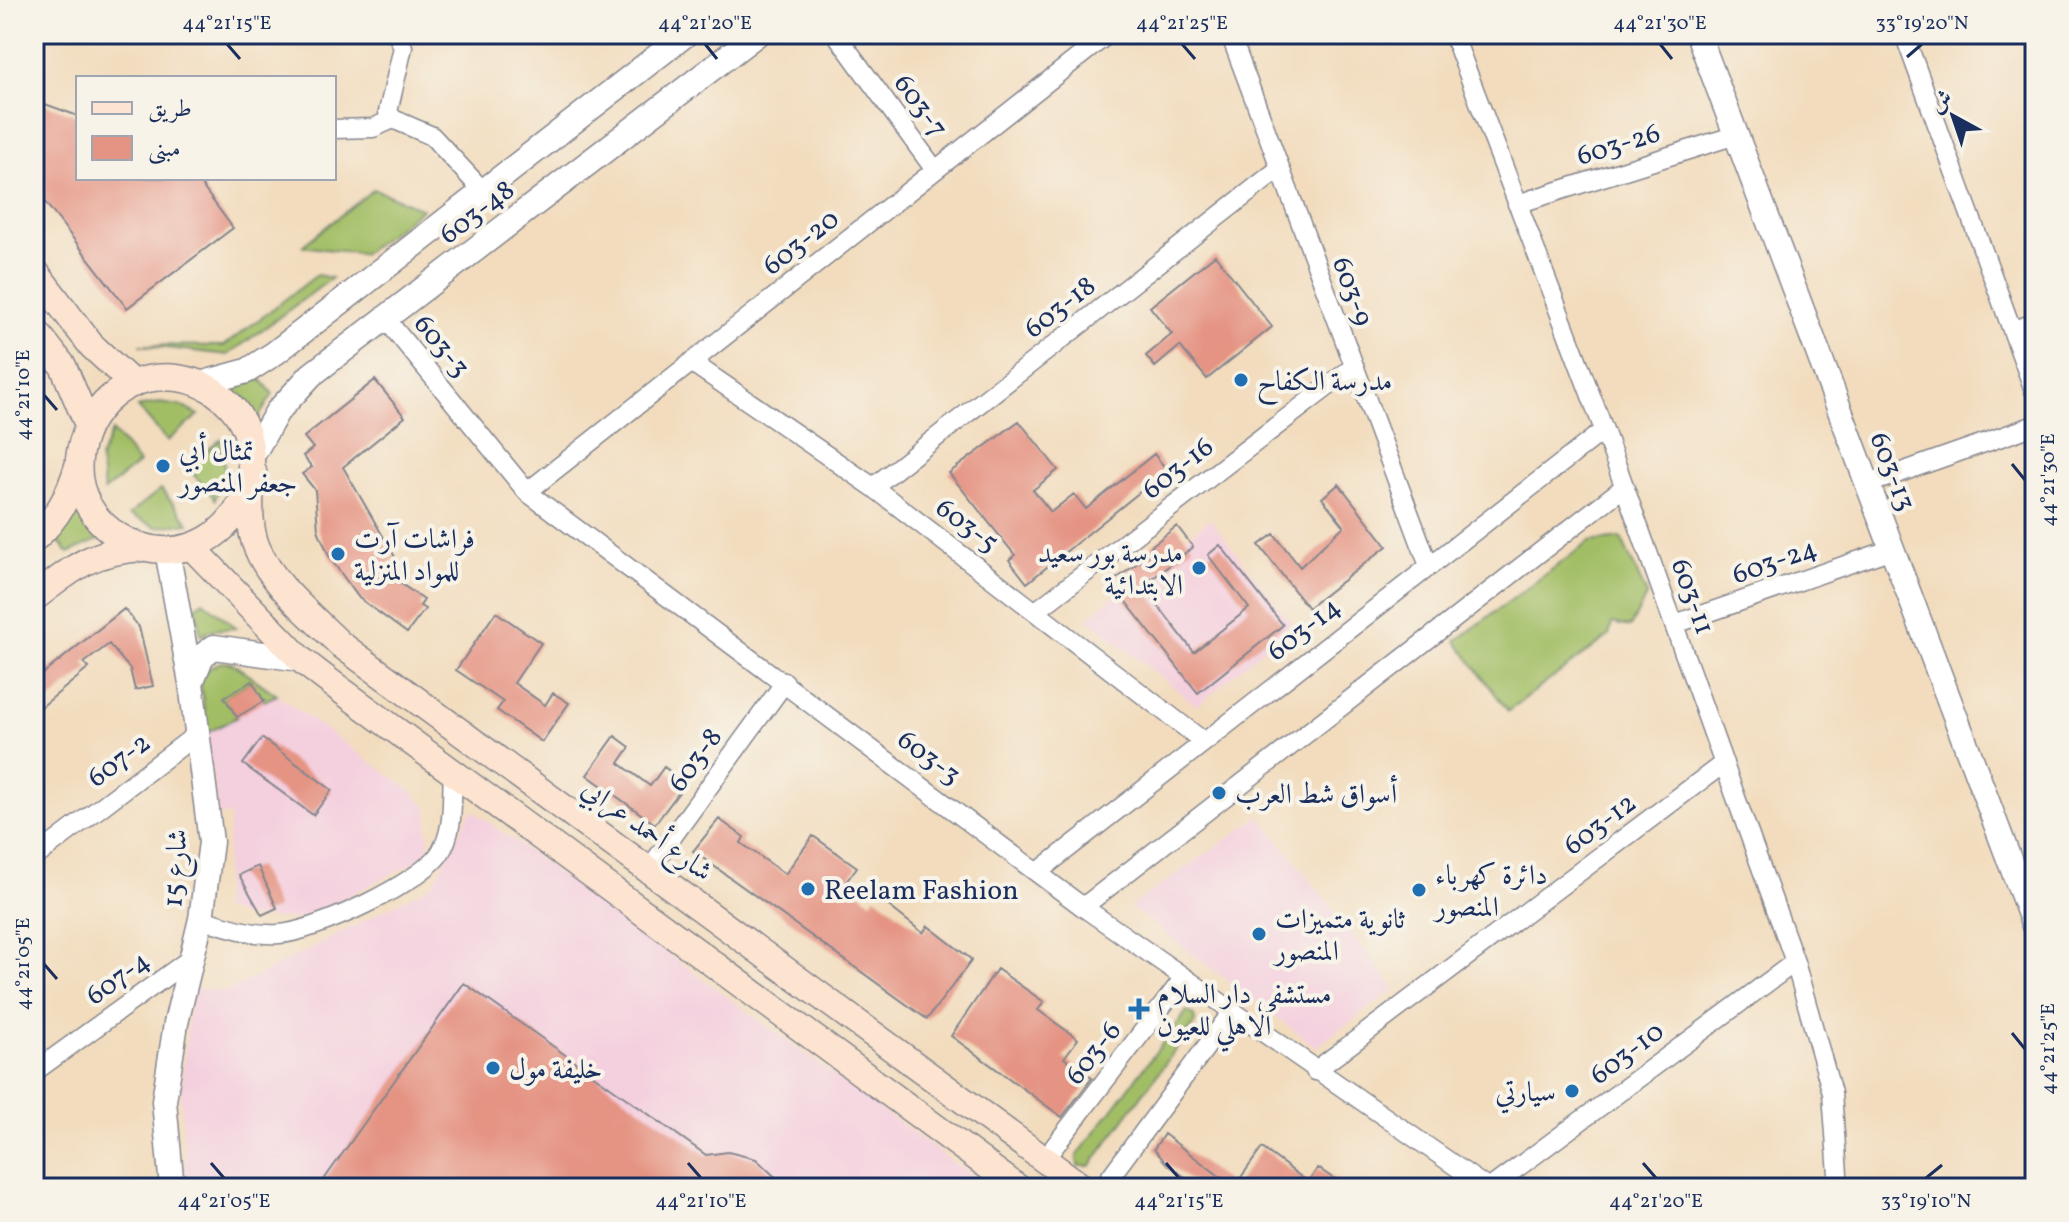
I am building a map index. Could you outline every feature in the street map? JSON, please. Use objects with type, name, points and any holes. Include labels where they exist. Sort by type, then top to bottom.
[{"type":"main road","points":[[34,270],[91,345],[133,384]]},
{"type":"main road","points":[[34,329],[63,366],[88,425]]},
{"type":"main road","points":[[34,539],[68,497],[88,425],[107,400],[133,384],[155,378],[178,378],[200,384],[220,395],[235,411],[246,430],[253,463],[247,496],[234,518],[215,536],[167,549],[117,550],[86,559],[34,598]]},
{"type":"main road","points":[[79,462],[83,490],[96,517],[125,541],[167,549],[300,659],[453,775],[1018,1188]]},
{"type":"main road","name":"شارع أحمد عرابي","points":[[253,463],[252,533],[258,550],[298,602],[340,644],[1083,1188]]},
{"type":"street","points":[[397,34],[403,47],[388,112],[393,119],[432,136],[483,191]]},
{"type":"street","name":"603-48","points":[[200,384],[232,377],[262,363],[686,34]]},
{"type":"street","name":"603-7","points":[[836,34],[935,170]]},
{"type":"street","name":"603-20","points":[[527,492],[1108,34]]},
{"type":"street","name":"603-9","points":[[1230,34],[1352,368],[1429,566]]},
{"type":"street","name":"603-11","points":[[1453,34],[1604,430],[1795,962],[1832,1093],[1839,1188]]},
{"type":"street","name":"603-13","points":[[1698,34],[2035,928]]},
{"type":"street","points":[[1904,34],[2035,393]]},
{"type":"street","name":"603-48","points":[[253,463],[263,433],[293,392],[748,37]]},
{"type":"street","points":[[336,129],[373,128],[393,119]]},
{"type":"street","name":"603-26","points":[[1517,204],[1736,135]]},
{"type":"street","name":"603-18","points":[[873,487],[1280,168]]},
{"type":"street","name":"603-3","points":[[385,318],[527,492],[1083,907],[1315,1071],[1488,1188]]},
{"type":"street","points":[[2012,330],[2035,323]]},
{"type":"street","name":"603-5","points":[[691,362],[873,487],[1203,741]]},
{"type":"street","name":"603-16","points":[[1036,611],[1352,368]]},
{"type":"street","points":[[1868,484],[2035,425]]},
{"type":"street","name":"603-14","points":[[1038,872],[1604,430]]},
{"type":"street","points":[[1083,907],[1624,487]]},
{"type":"street","name":"شارع 15","points":[[167,549],[191,683],[211,842],[201,919],[176,1023],[164,1101],[172,1188]]},
{"type":"street","name":"603-24","points":[[1675,624],[1892,549]]},
{"type":"street","points":[[191,683],[196,665],[214,647],[300,659]]},
{"type":"street","name":"603-8","points":[[649,869],[785,682]]},
{"type":"street","name":"607-2","points":[[34,858],[197,734]]},
{"type":"street","name":"603-12","points":[[1315,1071],[1724,763]]},
{"type":"street","points":[[201,919],[262,934],[292,933],[325,923],[422,872],[440,853],[450,829],[453,775]]},
{"type":"street","name":"607-4","points":[[34,1072],[194,956]]},
{"type":"street","name":"603-10","points":[[1488,1188],[1795,962]]},
{"type":"street","name":"603-6","points":[[1044,1160],[1183,979]]},
{"type":"street","points":[[1102,1188],[1232,1012]]},
{"type":"shaded area","name":"مدرسة بور سعيد الابتدائية","points":[[1210,519],[1292,624],[1197,706],[1087,618]]},
{"type":"shaded area","points":[[221,662],[232,663],[413,792],[427,808],[429,850],[416,862],[302,919],[245,917],[222,909],[230,815],[219,815],[203,715]]},
{"type":"shaded area","points":[[472,810],[988,1188],[187,1188],[181,1098],[191,988],[227,992],[432,885]]},
{"type":"shaded area","name":"ثانوية متميزات المنصور","points":[[1260,816],[1395,989],[1316,1047],[1130,907]]},
{"type":"green space","points":[[374,189],[422,209],[363,254],[302,246]]},
{"type":"green space","points":[[317,275],[332,278],[228,355],[140,345],[224,346]]},
{"type":"green space","points":[[260,378],[273,394],[255,423],[226,387]]},
{"type":"green space","points":[[159,403],[181,406],[199,415],[167,441],[138,407]]},
{"type":"green space","points":[[112,431],[139,463],[104,491],[100,458]]},
{"type":"green space","points":[[221,439],[225,472],[215,499],[187,467]]},
{"type":"green space","points":[[161,489],[189,523],[156,527],[129,515]]},
{"type":"green space","points":[[76,509],[100,539],[68,553],[55,537]]},
{"type":"green space","points":[[1621,538],[1647,595],[1630,627],[1612,623],[1609,636],[1508,711],[1456,641],[1589,542]]},
{"type":"green space","points":[[203,601],[237,628],[211,630],[201,636],[196,607]]},
{"type":"green space","points":[[221,662],[232,663],[277,695],[264,701],[251,681],[225,697],[237,717],[207,733],[200,680],[209,668]]},
{"type":"green space","points":[[1187,1011],[1194,1015],[1195,1023],[1090,1166],[1078,1166],[1077,1156]]},
{"type":"building","points":[[34,100],[76,115],[76,180],[197,180],[233,228],[127,308],[34,188]]},
{"type":"building","points":[[1215,255],[1272,327],[1207,379],[1180,346],[1155,367],[1146,356],[1172,334],[1150,307]]},
{"type":"building","points":[[375,380],[405,417],[343,467],[395,557],[383,571],[424,600],[420,606],[425,609],[407,633],[359,598],[330,558],[318,530],[315,490],[302,474],[312,467],[303,456],[313,448],[304,437]]},
{"type":"building","points":[[1019,421],[1058,470],[1033,490],[1051,512],[1074,494],[1086,509],[1154,454],[1167,470],[1027,583],[1009,560],[1015,555],[949,473]]},
{"type":"building","points":[[1339,484],[1387,546],[1308,608],[1259,545],[1274,534],[1300,567],[1344,526],[1322,498]]},
{"type":"building","points":[[1177,526],[1193,547],[1143,586],[1194,652],[1249,608],[1208,555],[1220,545],[1283,625],[1198,693],[1111,583],[1155,550],[1151,546]]},
{"type":"building","points":[[124,609],[139,627],[153,686],[135,690],[130,669],[109,644],[84,663],[89,668],[34,713],[34,681]]},
{"type":"building","points":[[496,612],[541,643],[514,683],[545,705],[553,693],[569,703],[542,742],[497,710],[503,702],[456,670]]},
{"type":"building","points":[[252,681],[264,701],[237,717],[224,697]]},
{"type":"building","points":[[615,736],[630,747],[619,763],[650,786],[664,767],[686,783],[655,824],[587,775]]},
{"type":"building","points":[[262,738],[332,790],[313,815],[243,764]]},
{"type":"building","points":[[719,819],[744,837],[741,843],[785,874],[813,836],[857,867],[846,882],[871,901],[876,896],[923,933],[928,926],[972,960],[927,1019],[693,851]]},
{"type":"building","points":[[258,866],[277,908],[262,915],[239,875]]},
{"type":"building","points":[[997,969],[1044,1002],[1038,1010],[1078,1039],[1064,1058],[1092,1078],[1062,1117],[951,1036]]},
{"type":"building","name":"خليفة مول","points":[[464,983],[706,1155],[728,1152],[756,1159],[787,1188],[318,1188]]},
{"type":"building","points":[[1164,1134],[1234,1187],[1262,1148],[1308,1182],[1318,1168],[1347,1188],[1200,1188],[1166,1163],[1154,1149]]},
{"type":"place","name":"مدرسة الكفاح","points":[[1241,380]]},
{"type":"place","name":"تمثال أبي جعفر المنصور","points":[[163,466]]},
{"type":"place","name":"فراشات آرت للمواد المنزلية","points":[[338,554]]},
{"type":"place","name":"مدرسة بور سعيد الابتدائية","points":[[1199,568]]},
{"type":"place","name":"أسواق شط العرب","points":[[1219,793]]},
{"type":"place","name":"Reelam Fashion","points":[[808,889]]},
{"type":"place","name":"دائرة كهرباء المنصور","points":[[1419,890]]},
{"type":"place","name":"ثانوية متميزات المنصور","points":[[1259,934]]},
{"type":"place","name":"مستشفى دار السلام الاهلي للعيون","points":[[1139,1009]]},
{"type":"place","name":"خليفة مول","points":[[493,1068]]},
{"type":"place","name":"سيارتي","points":[[1572,1091]]}]
